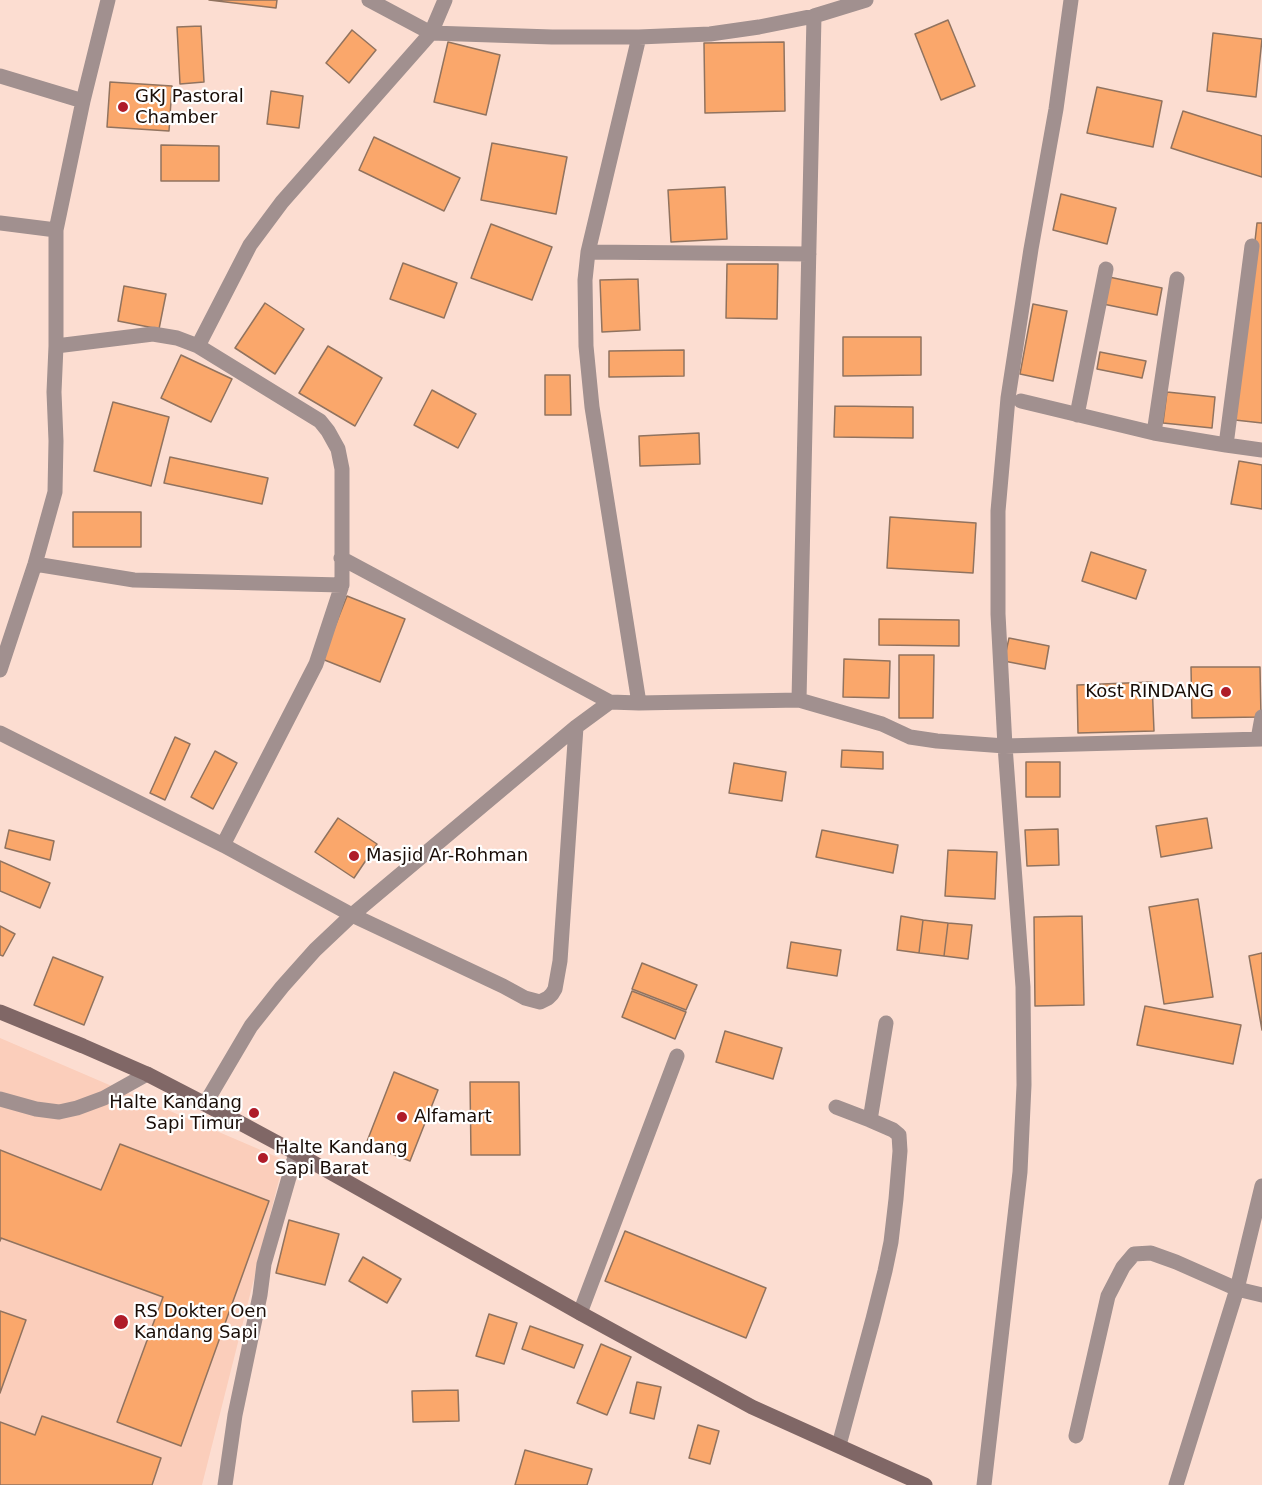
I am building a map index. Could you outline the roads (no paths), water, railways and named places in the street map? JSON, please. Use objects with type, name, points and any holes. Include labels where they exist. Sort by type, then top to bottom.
[{"type":"main road","points":[[0,1012],[147,1074],[296,1153],[752,1407],[925,1485]]},
{"type":"street","points":[[0,670],[35,564],[55,492],[56,230],[83,101],[108,0]]},
{"type":"street","points":[[369,0],[431,33],[552,37],[710,34],[814,16],[864,0]]},
{"type":"street","points":[[198,346],[250,245],[282,202],[431,33],[445,0]]},
{"type":"street","points":[[984,1485],[1020,1172],[1024,1085],[1023,987],[1005,746],[998,614],[998,512],[1010,387],[1031,249],[1056,109],[1071,0]]},
{"type":"street","points":[[799,700],[814,16]]},
{"type":"street","points":[[639,37],[588,252],[585,280],[586,346],[592,407],[639,703]]},
{"type":"street","points":[[0,76],[83,101]]},
{"type":"street","points":[[0,223],[56,230]]},
{"type":"street","points":[[1226,445],[1252,246]]},
{"type":"street","points":[[588,252],[809,254]]},
{"type":"street","points":[[1077,415],[1106,269]]},
{"type":"street","points":[[1154,433],[1177,279]]},
{"type":"street","points":[[56,346],[153,334],[177,338],[198,346],[320,421],[338,448],[342,469],[342,585],[316,664],[223,844]]},
{"type":"street","points":[[1022,401],[1154,433],[1262,450]]},
{"type":"street","points":[[341,558],[610,702],[799,700],[882,724],[910,737],[1005,746],[1260,739],[1262,717]]},
{"type":"street","points":[[35,564],[134,580],[342,585]]},
{"type":"street","points":[[205,1104],[251,1026],[315,950],[352,915],[576,726],[610,702]]},
{"type":"street","points":[[0,733],[223,844],[352,915],[525,998],[540,1002],[548,999],[555,989],[560,961],[576,726]]},
{"type":"street","points":[[870,1120],[886,1023]]},
{"type":"street","points":[[580,1313],[677,1056]]},
{"type":"street","points":[[0,1099],[36,1109],[59,1112],[104,1098],[147,1074]]},
{"type":"street","points":[[836,1107],[893,1130],[899,1135],[900,1151],[891,1242],[885,1271],[839,1445]]},
{"type":"street","points":[[225,1485],[235,1415],[260,1295],[264,1264],[296,1153]]},
{"type":"street","points":[[1176,1485],[1237,1289],[1262,1186]]},
{"type":"street","points":[[1076,1436],[1108,1296],[1123,1267],[1134,1254],[1151,1253],[1237,1289],[1262,1295]]},
{"type":"place","name":"GKJ Pastoral Chamber","points":[[123,107]]},
{"type":"place","name":"Kost RINDANG","points":[[1226,692]]},
{"type":"place","name":"Masjid Ar-Rohman","points":[[354,856]]},
{"type":"place","name":"Halte Kandang Sapi Timur","points":[[254,1113]]},
{"type":"place","name":"Alfamart","points":[[402,1117]]},
{"type":"place","name":"Halte Kandang Sapi Barat","points":[[263,1158]]},
{"type":"place","name":"RS Dokter Oen Kandang Sapi","points":[[121,1322]]}]
